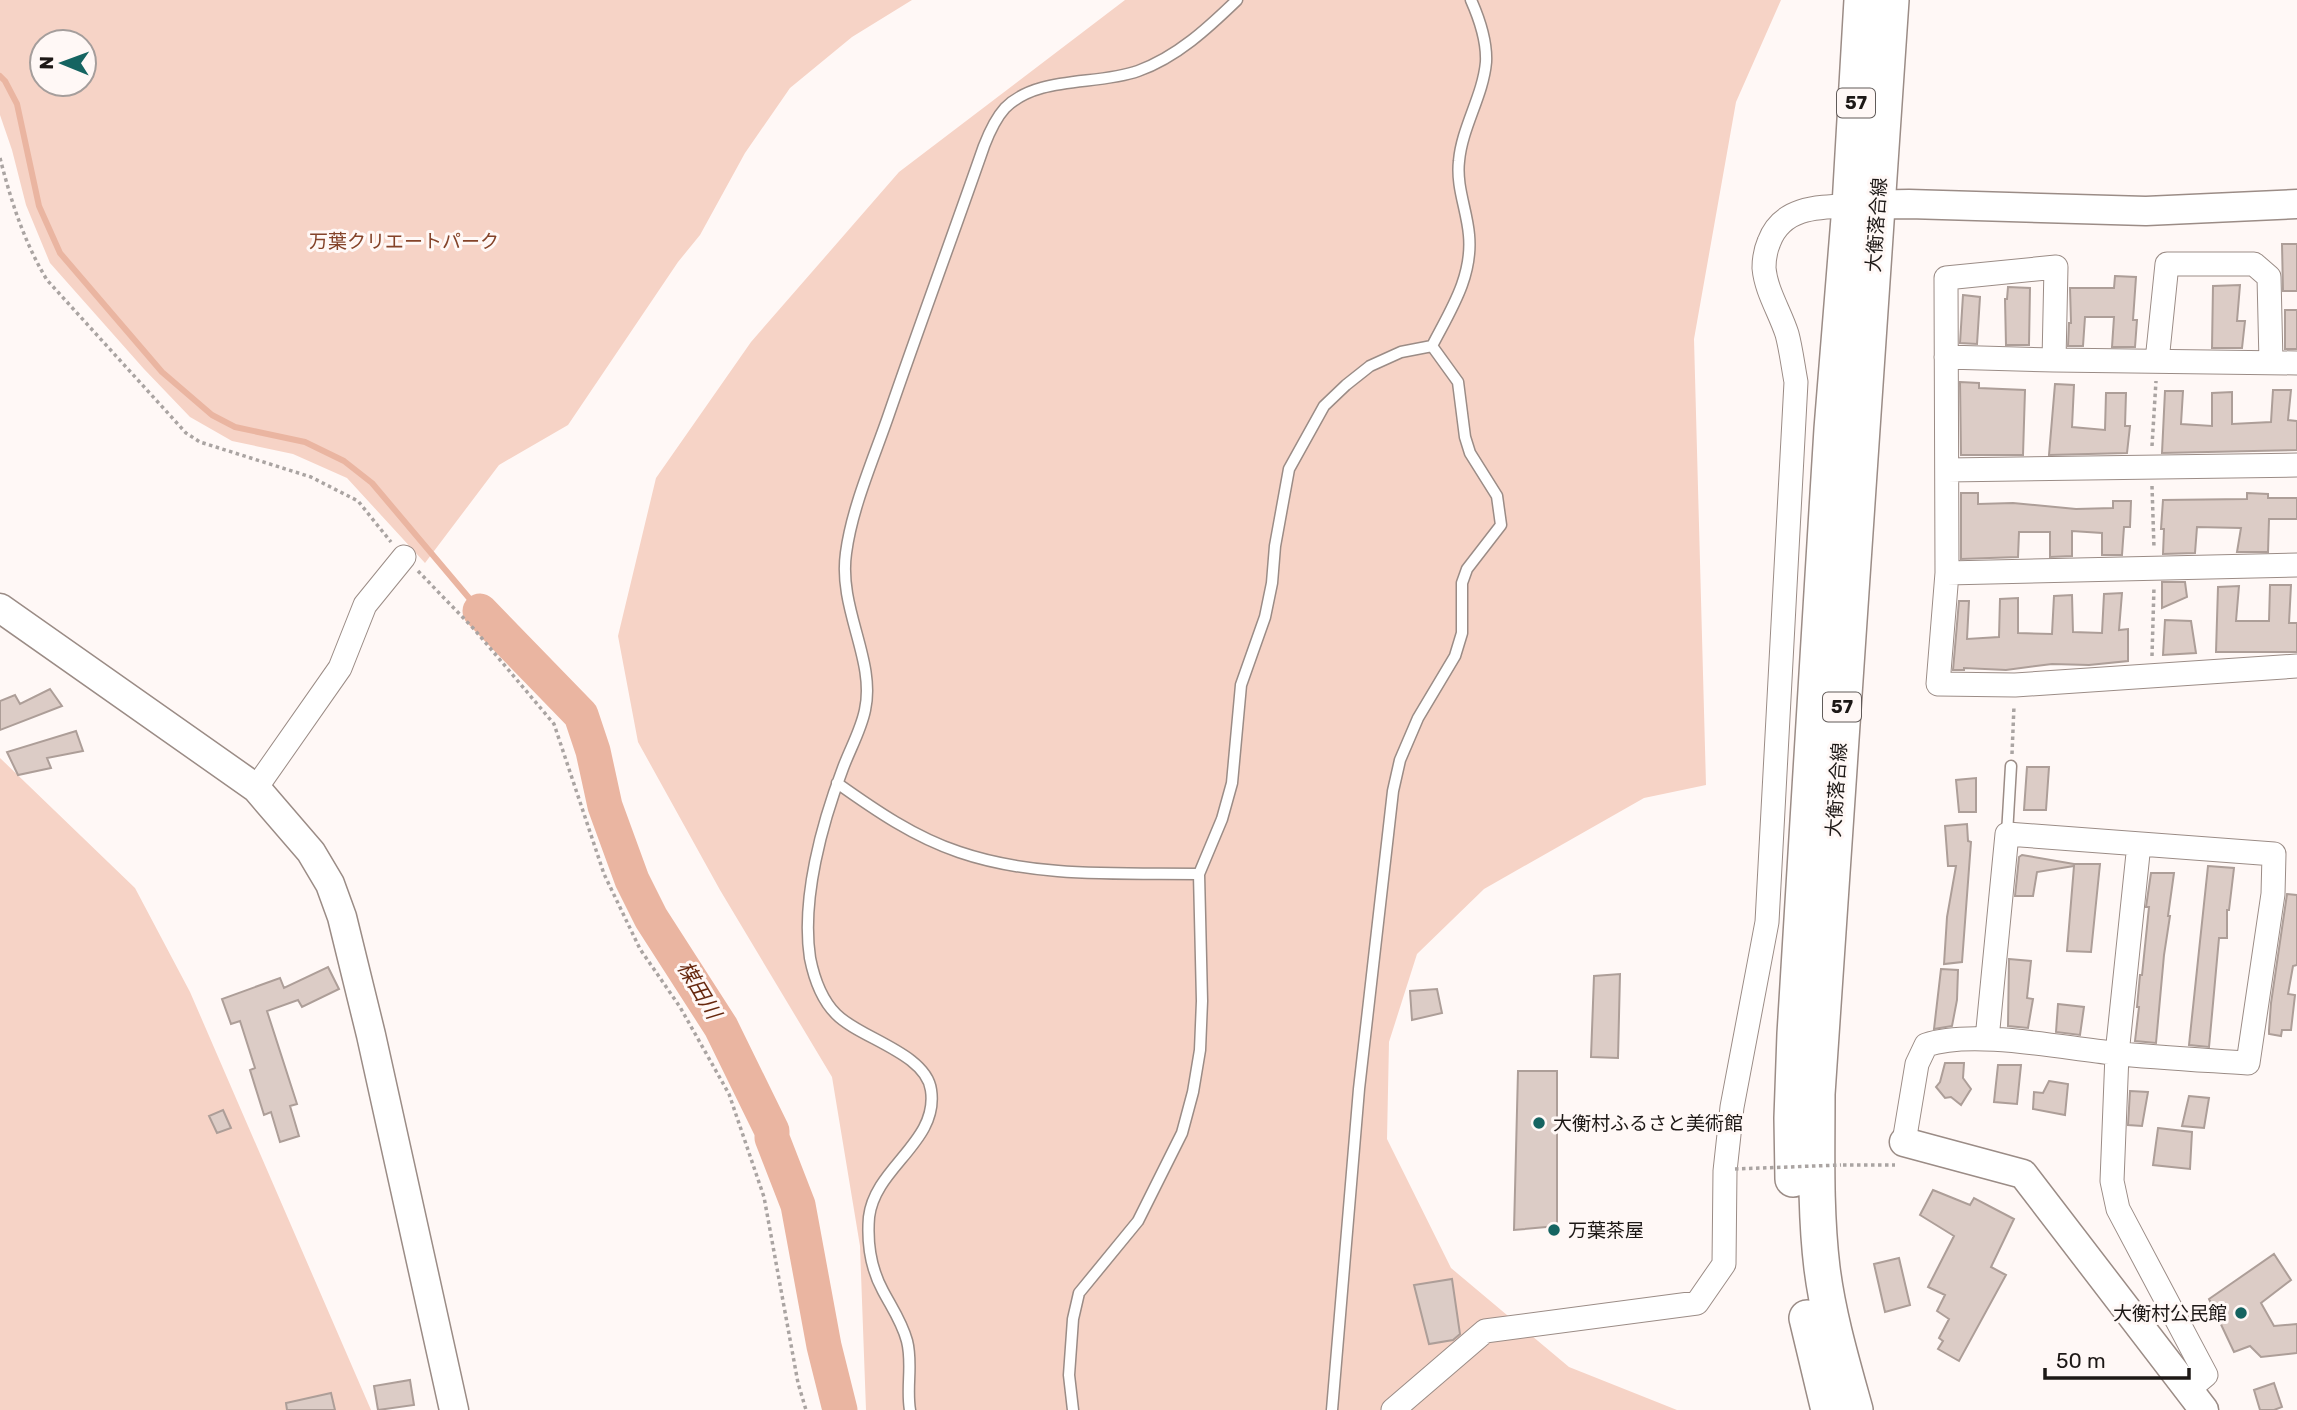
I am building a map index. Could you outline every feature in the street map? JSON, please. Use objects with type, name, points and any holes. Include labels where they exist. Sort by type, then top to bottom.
[{"type":"main road","name":"大衡落合線","points":[[1855,1410],[1832,1326],[1822,1268],[1817,1205],[1817,1094],[1864,205],[1862,0]]},
{"type":"main road","name":"大衡落合線","points":[[1829,1410],[1809,1330],[1800,1270],[1793,1208],[1792,1118],[1831,442],[1891,0]]},
{"type":"street","points":[[1393,1410],[1485,1331],[1697,1303],[1724,1264],[1725,1171],[1732,1107],[1767,922],[1796,382],[1787,335],[1764,268],[1766,249],[1773,231],[1782,220],[1799,211],[1818,207],[1864,205],[2146,211],[2297,204]]},
{"type":"street","points":[[2157,361],[2167,264],[2254,264],[2269,277],[2271,362]]},
{"type":"street","points":[[2054,360],[2056,267],[1946,278],[1947,573],[1938,684],[2015,685],[2297,666]]},
{"type":"street","points":[[1946,357],[2297,363]]},
{"type":"street","points":[[1947,470],[2297,465]]},
{"type":"street","points":[[256,788],[340,668],[365,605],[404,557]]},
{"type":"street","points":[[1947,573],[2297,565]]},
{"type":"street","points":[[0,608],[256,788],[311,852],[330,884],[342,917],[371,1035],[454,1410]]},
{"type":"street","points":[[1987,1039],[2007,834],[2274,854],[2273,894],[2248,1063],[2117,1054],[1987,1039],[1944,1039],[1926,1045],[1917,1064],[1903,1153],[2023,1174],[2196,1400]]},
{"type":"street","points":[[2139,844],[2117,1054],[2112,1181],[2118,1209],[2206,1375],[2196,1400]]},
{"type":"lane","points":[[909,1410],[908,1345],[900,1321],[881,1287],[872,1263],[869,1215],[877,1191],[923,1130],[932,1109],[931,1086],[919,1068],[892,1048],[852,1027],[836,1014],[823,997],[814,976],[808,925],[811,887],[837,783],[865,711],[868,687],[845,594],[846,550],[910,353],[993,124],[1005,108],[1022,96],[1045,88],[1137,72],[1169,57],[1194,39],[1237,0]]},
{"type":"lane","points":[[1432,346],[1463,286],[1469,260],[1469,234],[1460,192],[1458,163],[1486,63],[1484,39],[1471,0]]},
{"type":"lane","points":[[1073,1410],[1069,1375],[1073,1319],[1079,1293],[1138,1221],[1182,1133],[1193,1091],[1200,1050],[1202,1001],[1199,874],[1222,819],[1231,783],[1241,685],[1265,617],[1289,469],[1324,406],[1346,386],[1370,366],[1401,352],[1432,346]]},
{"type":"lane","points":[[1332,1410],[1359,1089],[1393,791],[1400,760],[1418,718],[1455,656],[1462,633],[1462,583],[1467,569],[1501,525],[1497,496],[1470,453],[1465,437],[1458,382],[1432,346]]},
{"type":"lane","points":[[2007,834],[2011,766]]},
{"type":"lane","points":[[837,783],[868,805],[925,838],[989,861],[1076,872],[1199,874]]},
{"type":"path","points":[[0,158],[15,210],[33,256],[47,280],[186,433],[200,442],[222,450],[312,477],[358,501],[404,557],[474,629],[554,724],[604,874],[640,949],[681,1007],[729,1094],[764,1197],[798,1383],[806,1410]]},
{"type":"path","points":[[2152,676],[2155,568],[2151,467],[2157,361]]},
{"type":"path","points":[[2011,766],[2015,685]]},
{"type":"path","points":[[1735,1169],[1841,1165],[1903,1153]]},
{"type":"green space","name":"万葉クリエートパーク","points":[[0,0],[912,0],[852,37],[790,88],[745,153],[700,235],[678,262],[568,425],[499,465],[425,563],[347,478],[293,454],[232,441],[190,417],[50,263],[26,205],[0,115]]},
{"type":"green space","points":[[1125,0],[1781,0],[1736,102],[1694,339],[1706,785],[1644,798],[1484,889],[1417,954],[1389,1042],[1387,1139],[1451,1268],[1569,1367],[1677,1410],[866,1410],[860,1246],[832,1077],[720,890],[638,742],[618,636],[656,478],[751,342],[899,172]]},
{"type":"green space","points":[[0,758],[135,888],[190,992],[371,1410],[0,1410]]},
{"type":"building","points":[[2282,244],[2297,244],[2297,291],[2283,291]]},
{"type":"building","points":[[2115,276],[2136,277],[2133,320],[2137,320],[2135,347],[2112,347],[2114,317],[2085,317],[2083,346],[2068,346],[2071,323],[2070,288],[2114,288]]},
{"type":"building","points":[[2240,285],[2237,321],[2245,321],[2242,348],[2212,348],[2213,286]]},
{"type":"building","points":[[2008,287],[2030,288],[2029,345],[2006,345],[2005,299]]},
{"type":"building","points":[[1963,295],[1980,297],[1977,344],[1960,343]]},
{"type":"building","points":[[2285,310],[2297,310],[2297,349],[2285,349]]},
{"type":"building","points":[[1960,382],[1979,383],[1979,388],[2025,390],[2023,455],[1961,455]]},
{"type":"building","points":[[2055,384],[2074,385],[2072,427],[2105,430],[2106,393],[2126,393],[2125,426],[2130,426],[2127,453],[2049,455]]},
{"type":"building","points":[[2273,390],[2291,390],[2288,420],[2297,421],[2297,450],[2162,453],[2165,391],[2183,391],[2181,424],[2212,426],[2212,393],[2232,392],[2232,424],[2271,422]]},
{"type":"building","points":[[1961,493],[1978,493],[1978,504],[2013,503],[2076,509],[2113,508],[2113,501],[2131,501],[2130,527],[2124,527],[2122,555],[2102,555],[2102,533],[2072,531],[2072,556],[2050,557],[2050,532],[2019,532],[2018,557],[1961,559]]},
{"type":"building","points":[[2247,493],[2268,494],[2268,498],[2297,498],[2297,519],[2269,519],[2268,552],[2237,552],[2241,528],[2197,527],[2195,553],[2163,554],[2163,500],[2247,499]]},
{"type":"building","points":[[2162,582],[2185,582],[2187,597],[2162,608]]},
{"type":"building","points":[[2270,585],[2291,585],[2289,623],[2297,623],[2297,652],[2216,652],[2218,587],[2239,586],[2236,621],[2269,621]]},
{"type":"building","points":[[2122,593],[2119,630],[2128,629],[2128,661],[2089,665],[2052,664],[2006,670],[1953,670],[1959,601],[1969,601],[1967,639],[1999,637],[2000,599],[2018,598],[2018,633],[2052,634],[2054,596],[2072,595],[2073,632],[2102,633],[2104,594]]},
{"type":"building","points":[[2165,620],[2191,621],[2196,653],[2163,655]]},
{"type":"building","points":[[50,689],[62,706],[0,730],[0,701],[15,695],[20,704]]},
{"type":"building","points":[[76,731],[83,751],[47,758],[51,768],[18,775],[7,752]]},
{"type":"building","points":[[2027,767],[2049,767],[2046,810],[2024,810]]},
{"type":"building","points":[[1976,778],[1976,812],[1959,812],[1956,780]]},
{"type":"building","points":[[1967,824],[1968,841],[1971,842],[1962,962],[1944,964],[1947,917],[1956,866],[1948,866],[1945,826]]},
{"type":"building","points":[[2022,855],[2074,864],[2100,864],[2091,952],[2067,951],[2074,866],[2037,872],[2033,896],[2015,896],[2019,857]]},
{"type":"building","points":[[2208,866],[2234,868],[2227,910],[2227,938],[2219,938],[2209,1047],[2189,1045]]},
{"type":"building","points":[[2151,873],[2174,873],[2156,1043],[2135,1041]]},
{"type":"building","points":[[2287,894],[2297,895],[2297,965],[2293,966],[2288,994],[2295,995],[2291,1030],[2282,1030],[2281,1036],[2269,1034],[2269,1030]]},
{"type":"building","points":[[2009,959],[2031,961],[2027,998],[2033,999],[2028,1028],[2008,1026]]},
{"type":"building","points":[[328,967],[339,989],[302,1007],[298,1000],[267,1011],[297,1104],[290,1106],[299,1136],[280,1142],[271,1112],[264,1115],[250,1070],[255,1068],[240,1021],[231,1024],[222,999],[280,978],[284,988]]},
{"type":"building","points":[[1941,969],[1958,970],[1957,1000],[1952,1026],[1934,1029]]},
{"type":"building","points":[[1620,974],[1618,1058],[1591,1057],[1594,976]]},
{"type":"building","points":[[1437,989],[1442,1013],[1412,1020],[1410,991]]},
{"type":"building","points":[[2058,1004],[2084,1007],[2080,1035],[2056,1032]]},
{"type":"building","points":[[1945,1063],[1964,1063],[1963,1078],[1971,1089],[1961,1105],[1951,1097],[1945,1098],[1936,1087]]},
{"type":"building","points":[[1998,1065],[2021,1065],[2017,1104],[1994,1102]]},
{"type":"building","points":[[1518,1071],[1557,1071],[1557,1226],[1514,1230]]},
{"type":"building","points":[[2049,1081],[2068,1084],[2065,1115],[2033,1109],[2034,1092],[2043,1093]]},
{"type":"building","points":[[2130,1091],[2148,1092],[2142,1126],[2128,1125]]},
{"type":"building","points":[[2189,1096],[2209,1098],[2204,1128],[2182,1126]]},
{"type":"building","points":[[223,1110],[231,1128],[217,1133],[209,1116]]},
{"type":"building","points":[[2158,1128],[2192,1132],[2190,1169],[2153,1165]]},
{"type":"building","points":[[1933,1190],[1970,1205],[1974,1198],[2014,1219],[1991,1267],[2006,1275],[1959,1361],[1938,1349],[1943,1341],[1939,1338],[1949,1319],[1937,1311],[1945,1295],[1928,1287],[1954,1236],[1920,1215]]},
{"type":"building","name":"大衡村公民館","points":[[2274,1254],[2291,1280],[2261,1303],[2274,1326],[2297,1324],[2297,1353],[2261,1357],[2250,1346],[2234,1352],[2209,1299]]},
{"type":"building","points":[[1899,1258],[1910,1305],[1885,1312],[1874,1264]]},
{"type":"building","points":[[1452,1279],[1460,1334],[1453,1340],[1429,1344],[1414,1285]]},
{"type":"building","points":[[410,1380],[414,1405],[378,1410],[374,1386]]},
{"type":"building","points":[[2274,1383],[2282,1407],[2260,1410],[2254,1390]]},
{"type":"building","points":[[331,1393],[335,1410],[287,1410],[286,1403]]},
{"type":"waterway","points":[[0,76],[17,104],[39,206],[60,253],[162,372],[212,415],[235,427],[305,442],[344,461],[372,483],[480,611]]},
{"type":"waterway","name":"楳田川","points":[[480,611],[581,715],[593,751],[605,806],[632,880],[651,918],[721,1027],[772,1131],[772,1138],[798,1205],[824,1346],[840,1410]]},
{"type":"place","name":"大衡村ふるさと美術館","points":[[1539,1123]]},
{"type":"place","name":"万葉茶屋","points":[[1554,1230]]},
{"type":"place","name":"大衡村公民館","points":[[2241,1313]]}]
